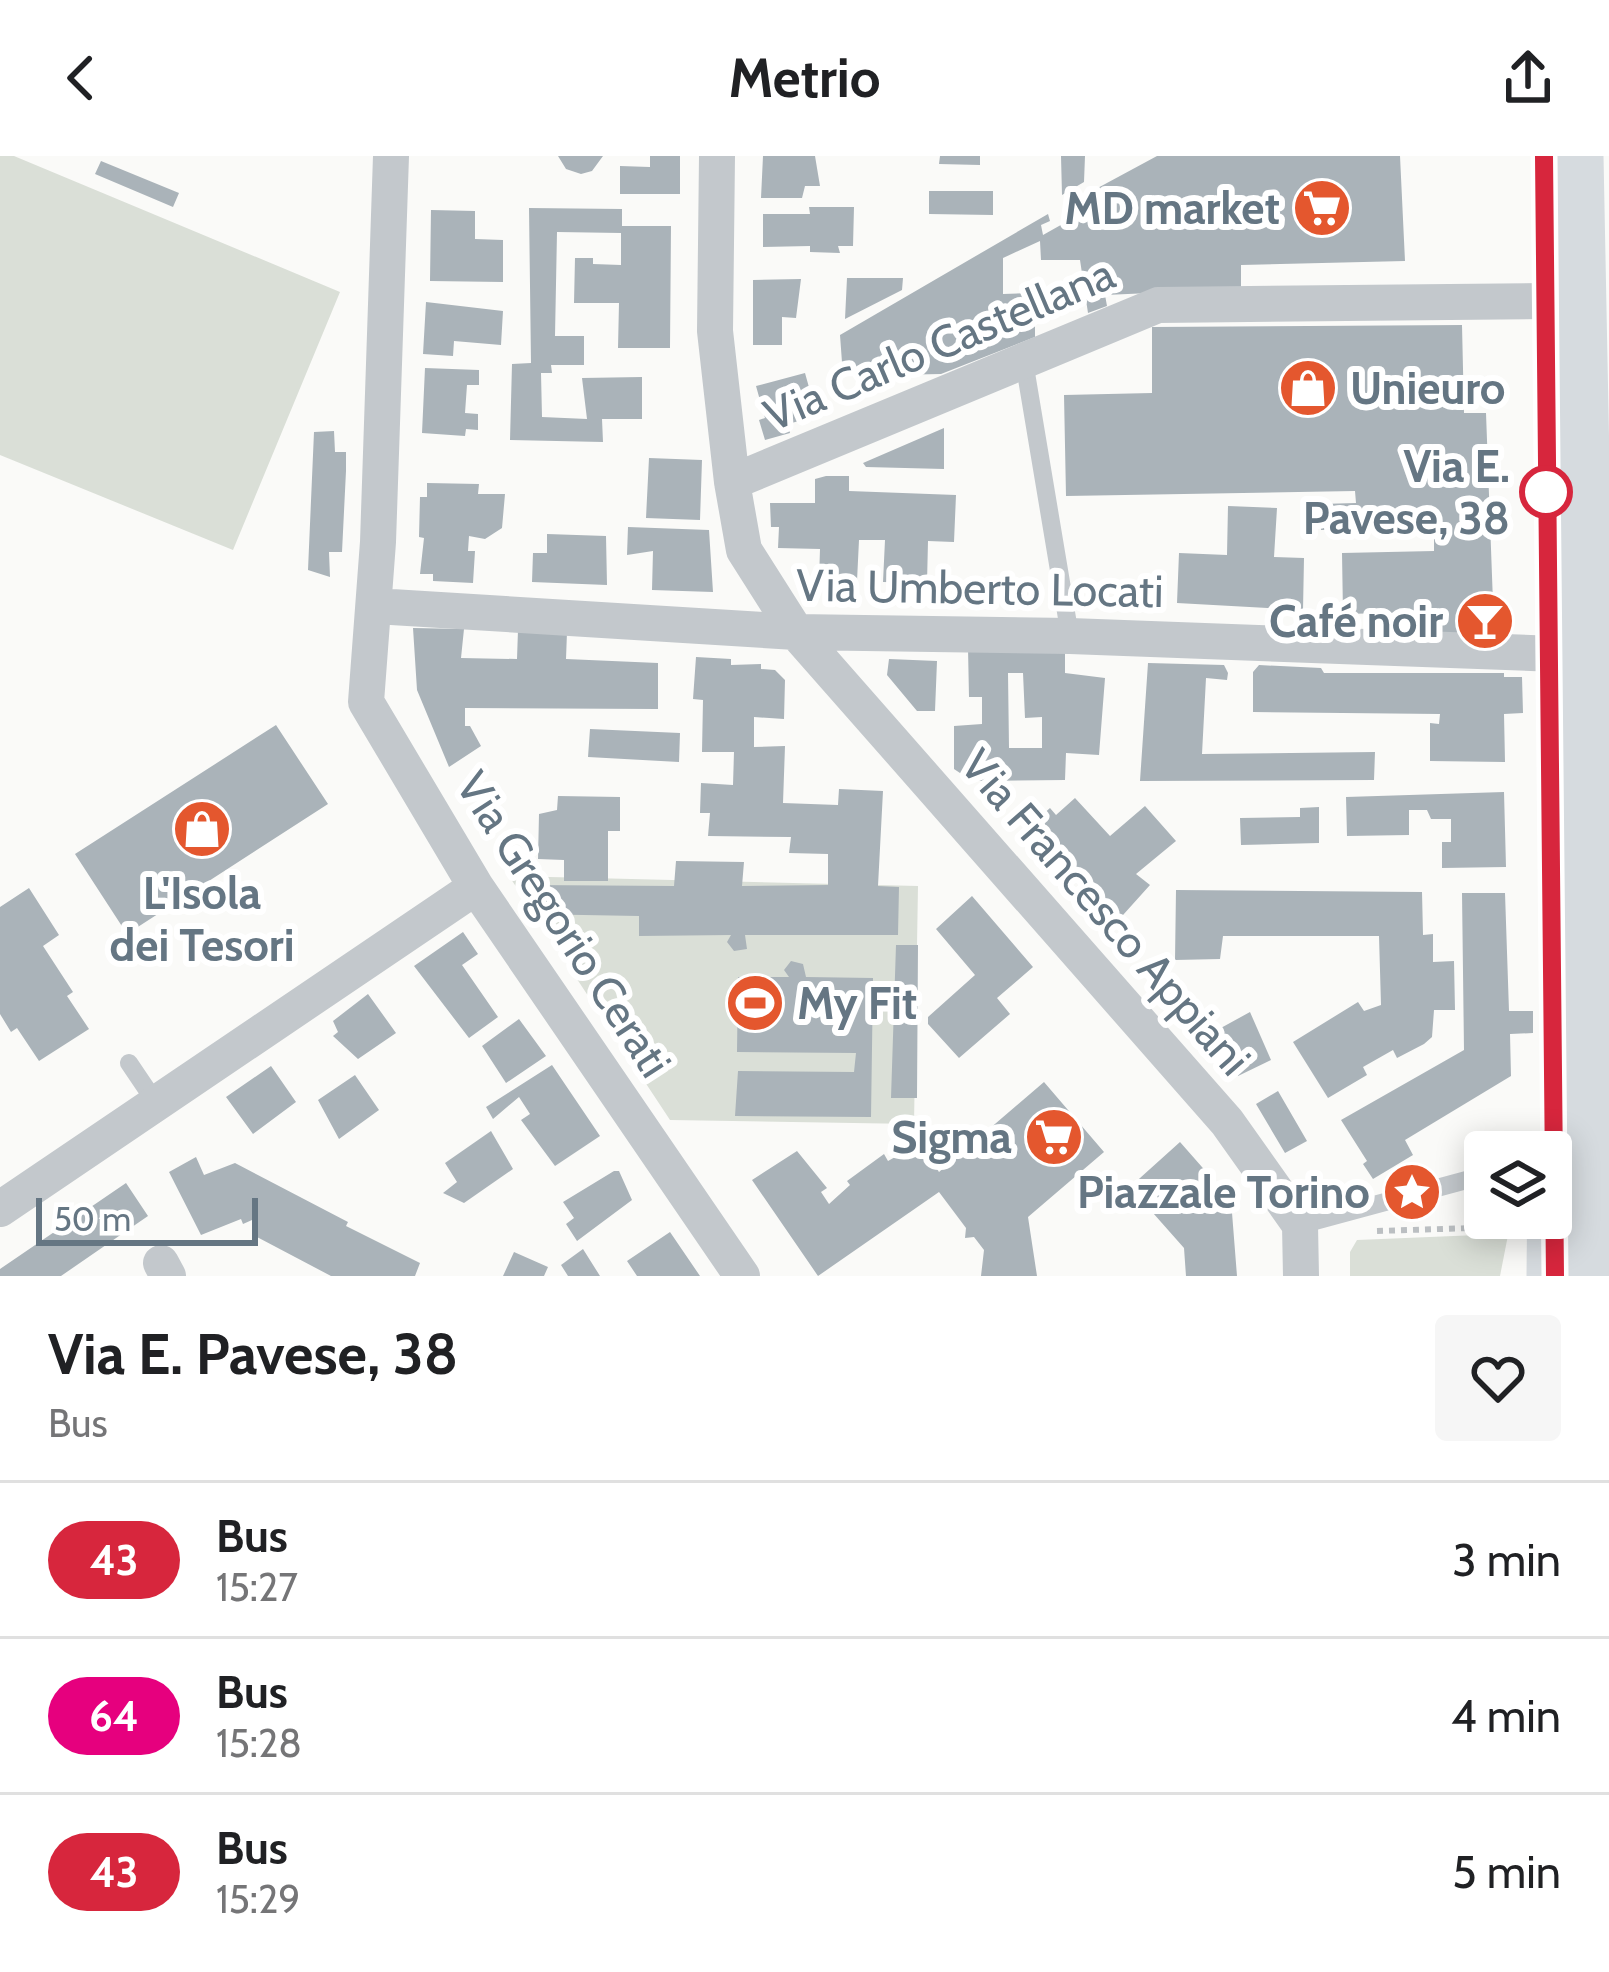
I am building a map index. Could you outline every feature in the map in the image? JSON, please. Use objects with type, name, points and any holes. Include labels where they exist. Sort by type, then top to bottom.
[{"type":"main road","points":[[1544,156],[1577,288]]},
{"type":"main road","points":[[1575,156],[1577,288],[1566,655],[1576,1198],[1597,1276]]},
{"type":"main road","points":[[1520,1276],[1576,1198]]},
{"type":"main road","points":[[1555,1276],[1576,1198]]},
{"type":"street","name":"Via Gregorio Cerati","points":[[392,156],[375,605],[366,702],[476,886],[742,1276]]},
{"type":"street","name":"Via Francesco Appiani","points":[[717,156],[715,331],[744,550],[796,632],[1227,1122],[1300,1225]]},
{"type":"street","name":"Via Carlo Castellana","points":[[732,482],[1158,305],[1577,288]]},
{"type":"street","name":"Via Umberto Locati","points":[[375,605],[796,632],[1070,636],[1566,655]]},
{"type":"street","points":[[0,1209],[476,886]]},
{"type":"street","points":[[1300,1225],[1301,1276]]},
{"type":"lane","points":[[1024,361],[1070,636]]},
{"type":"lane","points":[[129,1063],[156,1103]]},
{"type":"lane","points":[[1300,1225],[1464,1181]]},
{"type":"path","points":[[1359,1231],[1464,1228]]},
{"type":"shaded area","points":[[0,156],[14,156],[340,292],[233,550],[0,455]]},
{"type":"shaded area","name":"My Fit","points":[[509,876],[918,886],[914,1124],[670,1120]]},
{"type":"shaded area","points":[[1464,1236],[1507,1239],[1500,1276],[1350,1276],[1350,1252],[1357,1240]]},
{"type":"building","points":[[558,156],[603,156],[592,171],[581,174],[566,169]]},
{"type":"building","points":[[650,156],[680,156],[680,194],[620,194],[620,166],[650,167]]},
{"type":"building","points":[[763,156],[815,156],[820,186],[805,186],[802,198],[761,198]]},
{"type":"building","points":[[940,156],[980,156],[980,165],[939,164]]},
{"type":"building","points":[[1061,156],[1085,156],[1084,182],[1062,195]]},
{"type":"building","points":[[1157,156],[1400,156],[1405,261],[1241,265],[1241,289],[1105,295],[1107,306],[1088,313],[1080,260],[1041,260],[1040,241],[1003,258],[1003,294],[1035,293],[1035,337],[941,374],[843,376],[840,335],[1048,214],[1050,221],[1041,225],[1043,235],[1075,217],[1068,204]]},
{"type":"building","points":[[101,161],[179,193],[173,207],[95,174]]},
{"type":"building","points":[[929,191],[993,191],[993,215],[929,214]]},
{"type":"building","points":[[809,207],[854,207],[853,246],[838,246],[840,253],[810,252],[810,246],[763,247],[763,214],[810,214]]},
{"type":"building","points":[[529,208],[622,209],[622,226],[671,226],[670,348],[618,348],[619,303],[574,303],[575,258],[621,265],[621,233],[557,232],[555,336],[584,336],[584,365],[551,365],[552,373],[541,373],[542,417],[587,419],[582,378],[642,377],[642,419],[602,419],[603,442],[510,440],[512,364],[531,363]]},
{"type":"building","points":[[431,210],[475,211],[475,239],[503,240],[503,282],[430,281]]},
{"type":"building","points":[[847,278],[903,278],[902,290],[845,319]]},
{"type":"building","points":[[801,279],[796,318],[782,317],[782,345],[753,345],[753,280]]},
{"type":"building","points":[[426,302],[503,311],[501,345],[454,341],[453,356],[423,354]]},
{"type":"building","points":[[1462,325],[1464,413],[1486,413],[1494,630],[1487,631],[1487,647],[1436,647],[1435,612],[1343,614],[1342,553],[1434,551],[1434,528],[1321,530],[1320,504],[1356,503],[1355,491],[1066,496],[1064,395],[1152,393],[1152,327]]},
{"type":"building","points":[[425,368],[479,370],[479,385],[467,385],[465,413],[478,414],[478,430],[466,429],[465,436],[422,433]]},
{"type":"building","points":[[805,373],[817,416],[788,424],[790,433],[765,440],[759,420],[765,418],[756,386]]},
{"type":"building","points":[[944,428],[944,469],[866,467],[863,463]]},
{"type":"building","points":[[334,431],[335,452],[346,452],[346,471],[342,552],[329,552],[330,577],[308,570],[314,432]]},
{"type":"building","points":[[649,458],[702,460],[700,520],[646,518]]},
{"type":"building","points":[[849,476],[849,491],[956,495],[954,542],[928,541],[927,583],[883,582],[885,540],[859,540],[857,581],[819,580],[820,549],[778,548],[779,527],[771,527],[770,503],[815,503],[815,479]]},
{"type":"building","points":[[427,483],[479,484],[478,494],[505,494],[502,528],[485,539],[469,536],[468,551],[475,551],[473,583],[433,581],[433,574],[420,574],[424,538],[419,537],[420,497],[427,497]]},
{"type":"building","points":[[1228,506],[1277,508],[1274,557],[1304,558],[1303,610],[1177,603],[1179,553],[1227,555]]},
{"type":"building","points":[[628,527],[709,530],[713,592],[652,590],[653,551],[627,555]]},
{"type":"building","points":[[547,534],[606,536],[607,585],[532,582],[533,553],[547,553]]},
{"type":"building","points":[[413,628],[464,629],[461,658],[517,659],[518,630],[567,632],[566,659],[658,663],[658,709],[465,708],[465,726],[470,726],[481,746],[449,767],[417,690]]},
{"type":"building","points":[[968,648],[1065,652],[1065,673],[1105,678],[1099,755],[1066,753],[1065,780],[976,781],[976,774],[963,775],[954,769],[954,726],[982,724],[982,697],[969,697]],"holes":[[[1008,673],[1023,673],[1025,718],[1042,717],[1042,748],[1009,748]]]},
{"type":"building","points":[[696,657],[731,659],[731,665],[761,664],[761,669],[775,670],[785,680],[784,719],[754,717],[754,747],[785,746],[783,803],[838,805],[839,789],[883,791],[878,886],[899,887],[898,935],[745,935],[747,949],[734,951],[727,942],[731,935],[639,936],[639,916],[528,914],[529,885],[674,886],[676,861],[744,862],[742,886],[828,885],[828,854],[789,853],[791,837],[708,836],[710,813],[700,813],[701,783],[733,785],[734,752],[702,752],[703,700],[693,699]]},
{"type":"building","points":[[889,659],[937,661],[935,711],[917,711],[887,675]]},
{"type":"building","points":[[1148,663],[1224,665],[1227,680],[1206,678],[1202,754],[1375,752],[1374,780],[1140,781]]},
{"type":"building","points":[[1259,665],[1321,668],[1324,673],[1504,673],[1504,677],[1522,677],[1523,713],[1504,714],[1505,762],[1430,761],[1430,723],[1439,724],[1440,714],[1253,712],[1253,672]]},
{"type":"building","name":"L'Isola dei Tesori","points":[[276,725],[328,804],[127,934],[75,854]]},
{"type":"building","points":[[590,729],[680,733],[679,762],[588,757]]},
{"type":"building","points":[[1504,792],[1506,867],[1442,868],[1442,842],[1451,842],[1451,819],[1431,819],[1427,810],[1409,810],[1409,835],[1347,836],[1346,797]]},
{"type":"building","points":[[558,796],[620,797],[620,831],[608,831],[608,881],[564,881],[564,860],[538,859],[539,814],[557,810]]},
{"type":"building","points":[[1075,798],[1110,836],[1145,806],[1176,841],[1136,874],[1150,885],[1114,925],[1029,827],[1050,808],[1056,815]]},
{"type":"building","points":[[1319,807],[1319,843],[1241,845],[1240,818],[1300,817],[1300,808]]},
{"type":"building","points":[[29,888],[59,935],[43,946],[73,992],[67,996],[89,1029],[39,1061],[17,1028],[11,1032],[0,1014],[0,907]]},
{"type":"building","points":[[1176,890],[1422,892],[1423,935],[1433,934],[1433,962],[1454,961],[1455,1010],[1434,1010],[1432,1037],[1424,1044],[1397,1058],[1393,1050],[1363,1067],[1367,1075],[1328,1098],[1293,1042],[1358,1002],[1364,1011],[1381,1005],[1379,936],[1223,936],[1220,959],[1175,960]]},
{"type":"building","points":[[1462,893],[1505,893],[1509,1011],[1533,1011],[1533,1033],[1510,1034],[1511,1076],[1405,1140],[1413,1155],[1373,1179],[1341,1120],[1464,1050]]},
{"type":"building","points":[[972,896],[1033,967],[997,998],[1010,1014],[959,1058],[928,1024],[928,1017],[975,975],[936,929]]},
{"type":"building","points":[[463,932],[478,954],[462,965],[498,1017],[469,1038],[414,966]]},
{"type":"building","points":[[896,945],[918,945],[917,1098],[891,1098]]},
{"type":"building","points":[[791,961],[803,964],[806,977],[873,978],[871,1117],[735,1116],[738,1071],[854,1072],[856,1053],[737,1052],[738,977],[789,977],[784,970]]},
{"type":"building","points":[[368,994],[396,1033],[358,1059],[333,1036],[338,1032],[333,1021]]},
{"type":"building","points":[[1250,1012],[1271,1060],[1238,1076],[1227,1051],[1208,1060],[1199,1040]]},
{"type":"building","points":[[519,1019],[546,1056],[506,1083],[482,1046]]},
{"type":"building","points":[[552,1065],[600,1136],[555,1166],[521,1120],[530,1114],[519,1097],[493,1119],[486,1107]]},
{"type":"building","points":[[271,1066],[296,1102],[253,1134],[226,1097]]},
{"type":"building","points":[[355,1075],[379,1110],[339,1139],[318,1100]]},
{"type":"building","points":[[1044,1082],[1104,1152],[1028,1217],[1037,1276],[981,1276],[984,1250],[974,1237],[965,1238],[966,1228],[939,1192],[818,1276],[752,1180],[797,1151],[827,1188],[821,1192],[829,1204],[850,1185],[847,1181],[884,1154],[888,1161],[920,1143],[939,1172]]},
{"type":"building","points":[[1278,1091],[1307,1141],[1285,1153],[1256,1104]]},
{"type":"building","points":[[491,1131],[513,1169],[464,1203],[443,1193],[457,1182],[445,1163]]},
{"type":"building","points":[[1180,1142],[1231,1200],[1237,1276],[1186,1276],[1184,1248],[1130,1187]]},
{"type":"building","points":[[196,1157],[204,1175],[235,1163],[348,1222],[346,1226],[420,1263],[415,1276],[331,1276],[257,1237],[252,1220],[243,1224],[241,1219],[201,1235],[169,1172]]},
{"type":"building","points":[[619,1171],[632,1200],[577,1241],[566,1224],[574,1218],[563,1202]]},
{"type":"building","points":[[126,1183],[148,1216],[61,1276],[0,1276],[0,1269]]},
{"type":"building","points":[[670,1232],[700,1276],[637,1276],[627,1261]]},
{"type":"building","points":[[583,1249],[600,1276],[568,1276],[561,1265]]},
{"type":"building","points":[[514,1252],[548,1267],[544,1276],[503,1276]]},
{"type":"bus line","name":"43","points":[[1544,156],[1555,1276]]},
{"type":"place","name":"MD market","points":[[1322,208]]},
{"type":"place","name":"Unieuro","points":[[1308,388]]},
{"type":"place","name":"Via E. Pavese, 38","points":[[1546,492]]},
{"type":"place","name":"Café noir","points":[[1485,621]]},
{"type":"place","name":"L'Isola dei Tesori","points":[[202,829]]},
{"type":"place","name":"My Fit","points":[[755,1003]]},
{"type":"place","name":"Sigma","points":[[1054,1137]]},
{"type":"place","name":"Piazzale Torino","points":[[1412,1192]]}]
